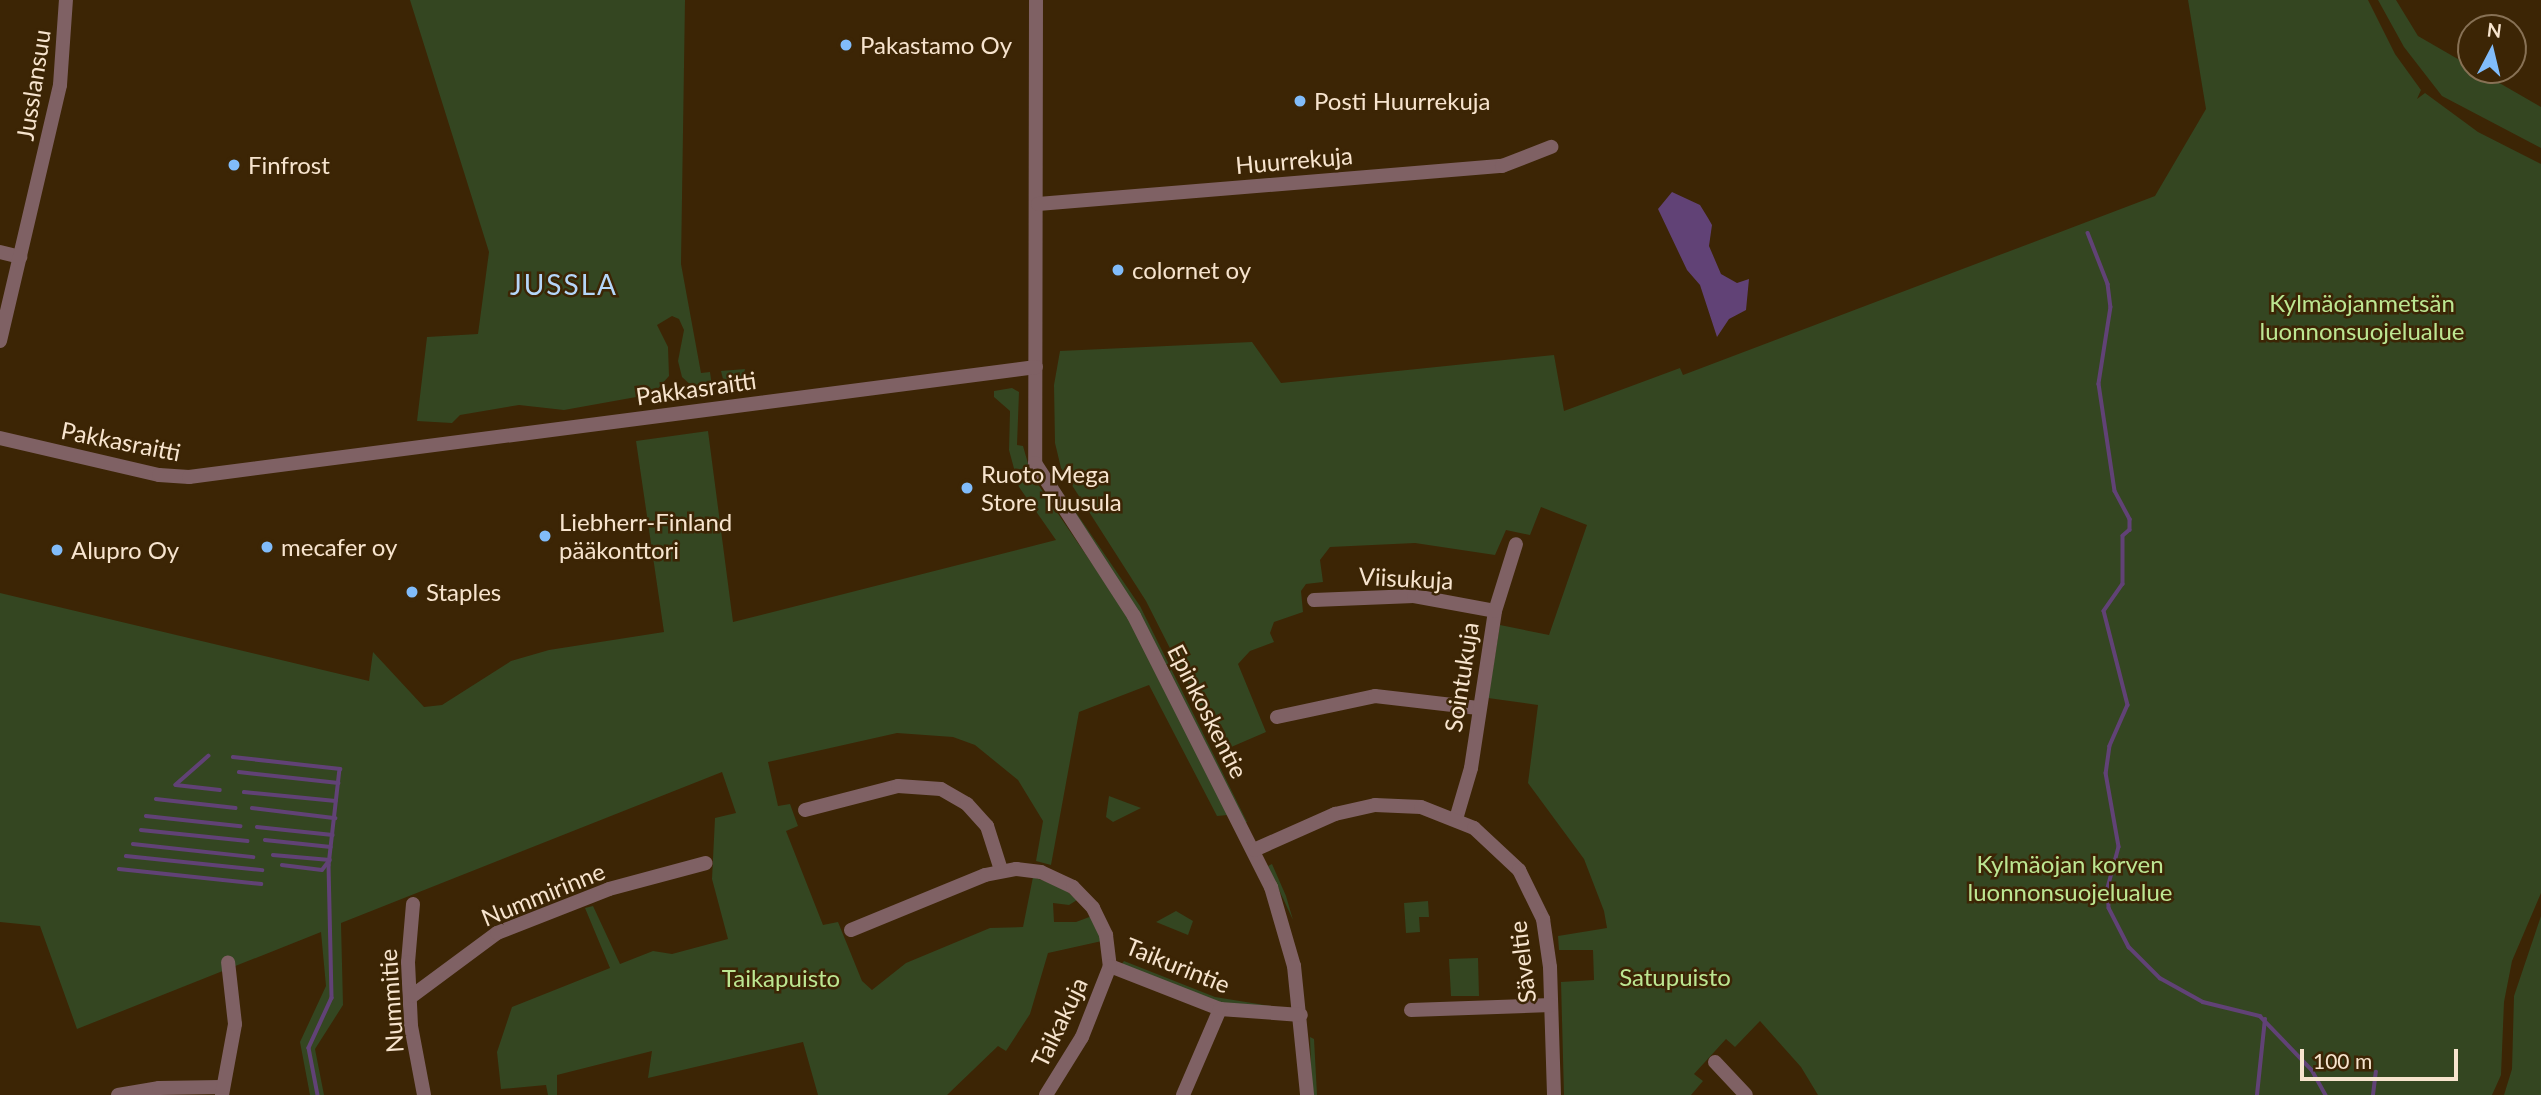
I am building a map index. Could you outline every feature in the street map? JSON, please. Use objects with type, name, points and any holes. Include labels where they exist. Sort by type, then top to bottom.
[{"type":"street","name":"Jusslansuu","points":[[0,341],[60,85],[66,0]]},
{"type":"street","points":[[1036,0],[1036,367]]},
{"type":"street","name":"Huurrekuja","points":[[1038,204],[1502,166],[1550,147]]},
{"type":"street","points":[[0,252],[20,257]]},
{"type":"street","name":"Pakkasraitti","points":[[0,438],[159,475],[189,477],[1036,367]]},
{"type":"street","name":"Epinkoskentie","points":[[1036,367],[1034,445],[1039,473],[1130,608],[1254,850],[1286,929],[1301,1015],[1307,1095]]},
{"type":"street","name":"Sointukuja","points":[[1456,819],[1471,768],[1478,708],[1495,611],[1516,544]]},
{"type":"street","name":"Viisukuja","points":[[1314,600],[1413,596],[1495,611]]},
{"type":"street","points":[[1277,717],[1375,696],[1478,708]]},
{"type":"street","points":[[805,810],[898,786],[941,789],[967,804],[984,822],[1001,870]]},
{"type":"street","name":"Säveltie","points":[[1254,850],[1334,814],[1361,807],[1413,806],[1456,819],[1505,854],[1529,887],[1546,935],[1554,1095]]},
{"type":"street","name":"Nummirinne","points":[[412,996],[497,933],[609,890],[706,863]]},
{"type":"street","name":"Taikurintie","points":[[851,930],[1001,870],[1041,872],[1073,887],[1100,921],[1110,966],[1220,1009],[1301,1015]]},
{"type":"street","name":"Nummitie","points":[[413,904],[408,962],[412,996],[411,1026],[424,1095]]},
{"type":"street","points":[[118,1095],[159,1088],[221,1091],[235,1024],[228,962]]},
{"type":"street","name":"Taikakuja","points":[[1046,1095],[1082,1037],[1110,966]]},
{"type":"street","points":[[1411,1010],[1551,1005]]},
{"type":"street","points":[[1183,1095],[1220,1009]]},
{"type":"street","points":[[1715,1062],[1746,1095]]},
{"type":"green space","points":[[410,0],[685,0],[681,264],[701,373],[710,372],[712,386],[693,387],[682,377],[678,361],[684,330],[679,319],[672,316],[657,325],[668,347],[669,376],[653,394],[564,410],[519,405],[460,415],[452,423],[417,421],[427,337],[478,334],[489,252]]},
{"type":"green space","points":[[2188,0],[2368,0],[2395,54],[2421,90],[2417,99],[2425,93],[2478,132],[2541,164],[2541,893],[2512,961],[2504,1002],[2501,1075],[2492,1095],[1818,1095],[1801,1067],[1760,1021],[1735,1047],[1726,1039],[1694,1074],[1703,1081],[1691,1095],[1564,1095],[1561,982],[1594,980],[1593,950],[1559,950],[1558,936],[1607,928],[1604,911],[1584,859],[1528,783],[1538,705],[1488,698],[1500,625],[1549,635],[1587,525],[1541,507],[1530,535],[1506,530],[1495,555],[1415,543],[1330,547],[1320,560],[1323,582],[1306,584],[1301,591],[1303,612],[1274,622],[1270,633],[1274,642],[1250,651],[1238,664],[1266,732],[1222,751],[1146,601],[1061,468],[1055,443],[1054,385],[1060,351],[1252,342],[1281,383],[1554,355],[1564,411],[1680,368],[1683,375],[2155,196],[2206,109]]},
{"type":"green space","points":[[2378,0],[2396,0],[2418,36],[2457,59],[2457,84],[2501,84],[2541,107],[2541,148],[2442,96],[2404,47]]},
{"type":"green space","points":[[745,369],[742,382],[723,379],[721,371]]},
{"type":"green space","name":"Taikapuisto","points":[[1012,388],[1019,392],[1017,445],[1023,446],[1031,474],[1125,612],[1228,815],[1217,816],[1149,685],[1079,712],[1051,865],[1036,861],[1043,821],[1018,780],[975,745],[953,737],[897,733],[768,762],[778,806],[790,804],[798,826],[786,831],[823,925],[838,922],[862,981],[872,990],[906,963],[990,928],[1023,927],[1033,877],[1062,887],[1077,900],[1069,905],[1053,903],[1054,922],[1076,922],[1092,916],[1102,941],[1048,953],[1030,1014],[1006,1051],[998,1046],[947,1095],[818,1095],[803,1042],[648,1078],[652,1051],[557,1075],[557,1095],[548,1095],[546,1085],[501,1089],[497,1052],[512,1007],[610,968],[585,908],[593,906],[620,964],[653,951],[672,954],[728,939],[712,879],[715,818],[736,813],[722,772],[341,923],[343,1005],[315,1049],[324,1095],[310,1095],[300,1042],[326,986],[321,932],[77,1029],[40,926],[0,922],[0,593],[369,681],[373,652],[424,707],[442,705],[511,661],[549,650],[664,632],[636,441],[708,431],[733,622],[1056,540],[1019,487],[1009,450],[1010,411],[994,397],[994,391]]},
{"type":"green space","points":[[1051,476],[1140,606],[1247,822],[1245,823]]},
{"type":"green space","points":[[1109,796],[1141,808],[1113,822],[1106,817]]},
{"type":"green space","points":[[1272,864],[1286,896],[1293,920],[1268,866]]},
{"type":"green space","points":[[1428,901],[1429,917],[1419,917],[1420,932],[1406,933],[1404,903]]},
{"type":"green space","points":[[1176,911],[1193,921],[1188,935],[1156,922]]},
{"type":"green space","points":[[2541,916],[2541,1095],[2504,1095],[2512,1069],[2514,996]]},
{"type":"green space","points":[[1478,958],[1479,996],[1451,996],[1449,959]]},
{"type":"green space","points":[[1124,961],[1215,997],[1283,1008],[1224,1004],[1121,965]]},
{"type":"green space","points":[[1310,1037],[1314,1039],[1317,1095],[1312,1095]]},
{"type":"shaded area","points":[[1672,192],[1700,205],[1708,218],[1712,225],[1709,246],[1721,274],[1737,283],[1749,279],[1746,310],[1729,319],[1717,337],[1700,285],[1687,270],[1658,209]]},
{"type":"waterway","points":[[2088,233],[2108,284],[2111,307],[2099,384],[2115,491],[2130,519],[2130,530],[2123,536],[2123,584],[2104,611],[2128,705],[2110,746],[2106,773],[2119,847],[2108,888],[2109,908],[2129,947],[2160,978],[2203,1002],[2260,1016],[2312,1070],[2326,1095]]},
{"type":"waterway","points":[[209,756],[176,785],[220,790]]},
{"type":"waterway","points":[[233,757],[340,769],[329,865],[332,998],[309,1048],[318,1095]]},
{"type":"waterway","points":[[239,772],[338,783]]},
{"type":"waterway","points":[[244,792],[336,801]]},
{"type":"waterway","points":[[156,799],[235,808]]},
{"type":"waterway","points":[[252,808],[335,818]]},
{"type":"waterway","points":[[146,816],[240,826]]},
{"type":"waterway","points":[[257,827],[333,835]]},
{"type":"waterway","points":[[141,830],[247,841]]},
{"type":"waterway","points":[[265,840],[331,847]]},
{"type":"waterway","points":[[133,844],[253,857]]},
{"type":"waterway","points":[[273,855],[330,860]]},
{"type":"waterway","points":[[126,856],[262,870]]},
{"type":"waterway","points":[[282,865],[322,870],[329,861]]},
{"type":"waterway","points":[[119,869],[261,884]]},
{"type":"waterway","points":[[2257,1095],[2265,1019]]},
{"type":"waterway","points":[[2373,1095],[2376,1072]]},
{"type":"place","name":"Pakastamo Oy","points":[[846,45]]},
{"type":"place","name":"Posti Huurrekuja","points":[[1300,101]]},
{"type":"place","name":"Finfrost","points":[[234,165]]},
{"type":"place","name":"colornet oy","points":[[1118,270]]},
{"type":"place","name":"Ruoto Mega Store Tuusula","points":[[967,488]]},
{"type":"place","name":"Liebherr-Finland pääkonttori","points":[[545,536]]},
{"type":"place","name":"mecafer oy","points":[[267,547]]},
{"type":"place","name":"Alupro Oy","points":[[57,550]]},
{"type":"place","name":"Staples","points":[[412,592]]},
{"type":"district","name":"JUSSLA","points":[[564,284]]},
{"type":"park label","name":"Kylmäojanmetsän luonnonsuojelualue","points":[[2362,317]]},
{"type":"park label","name":"Kylmäojan korven luonnonsuojelualue","points":[[2070,878]]},
{"type":"park label","name":"Satupuisto","points":[[1675,977]]}]
